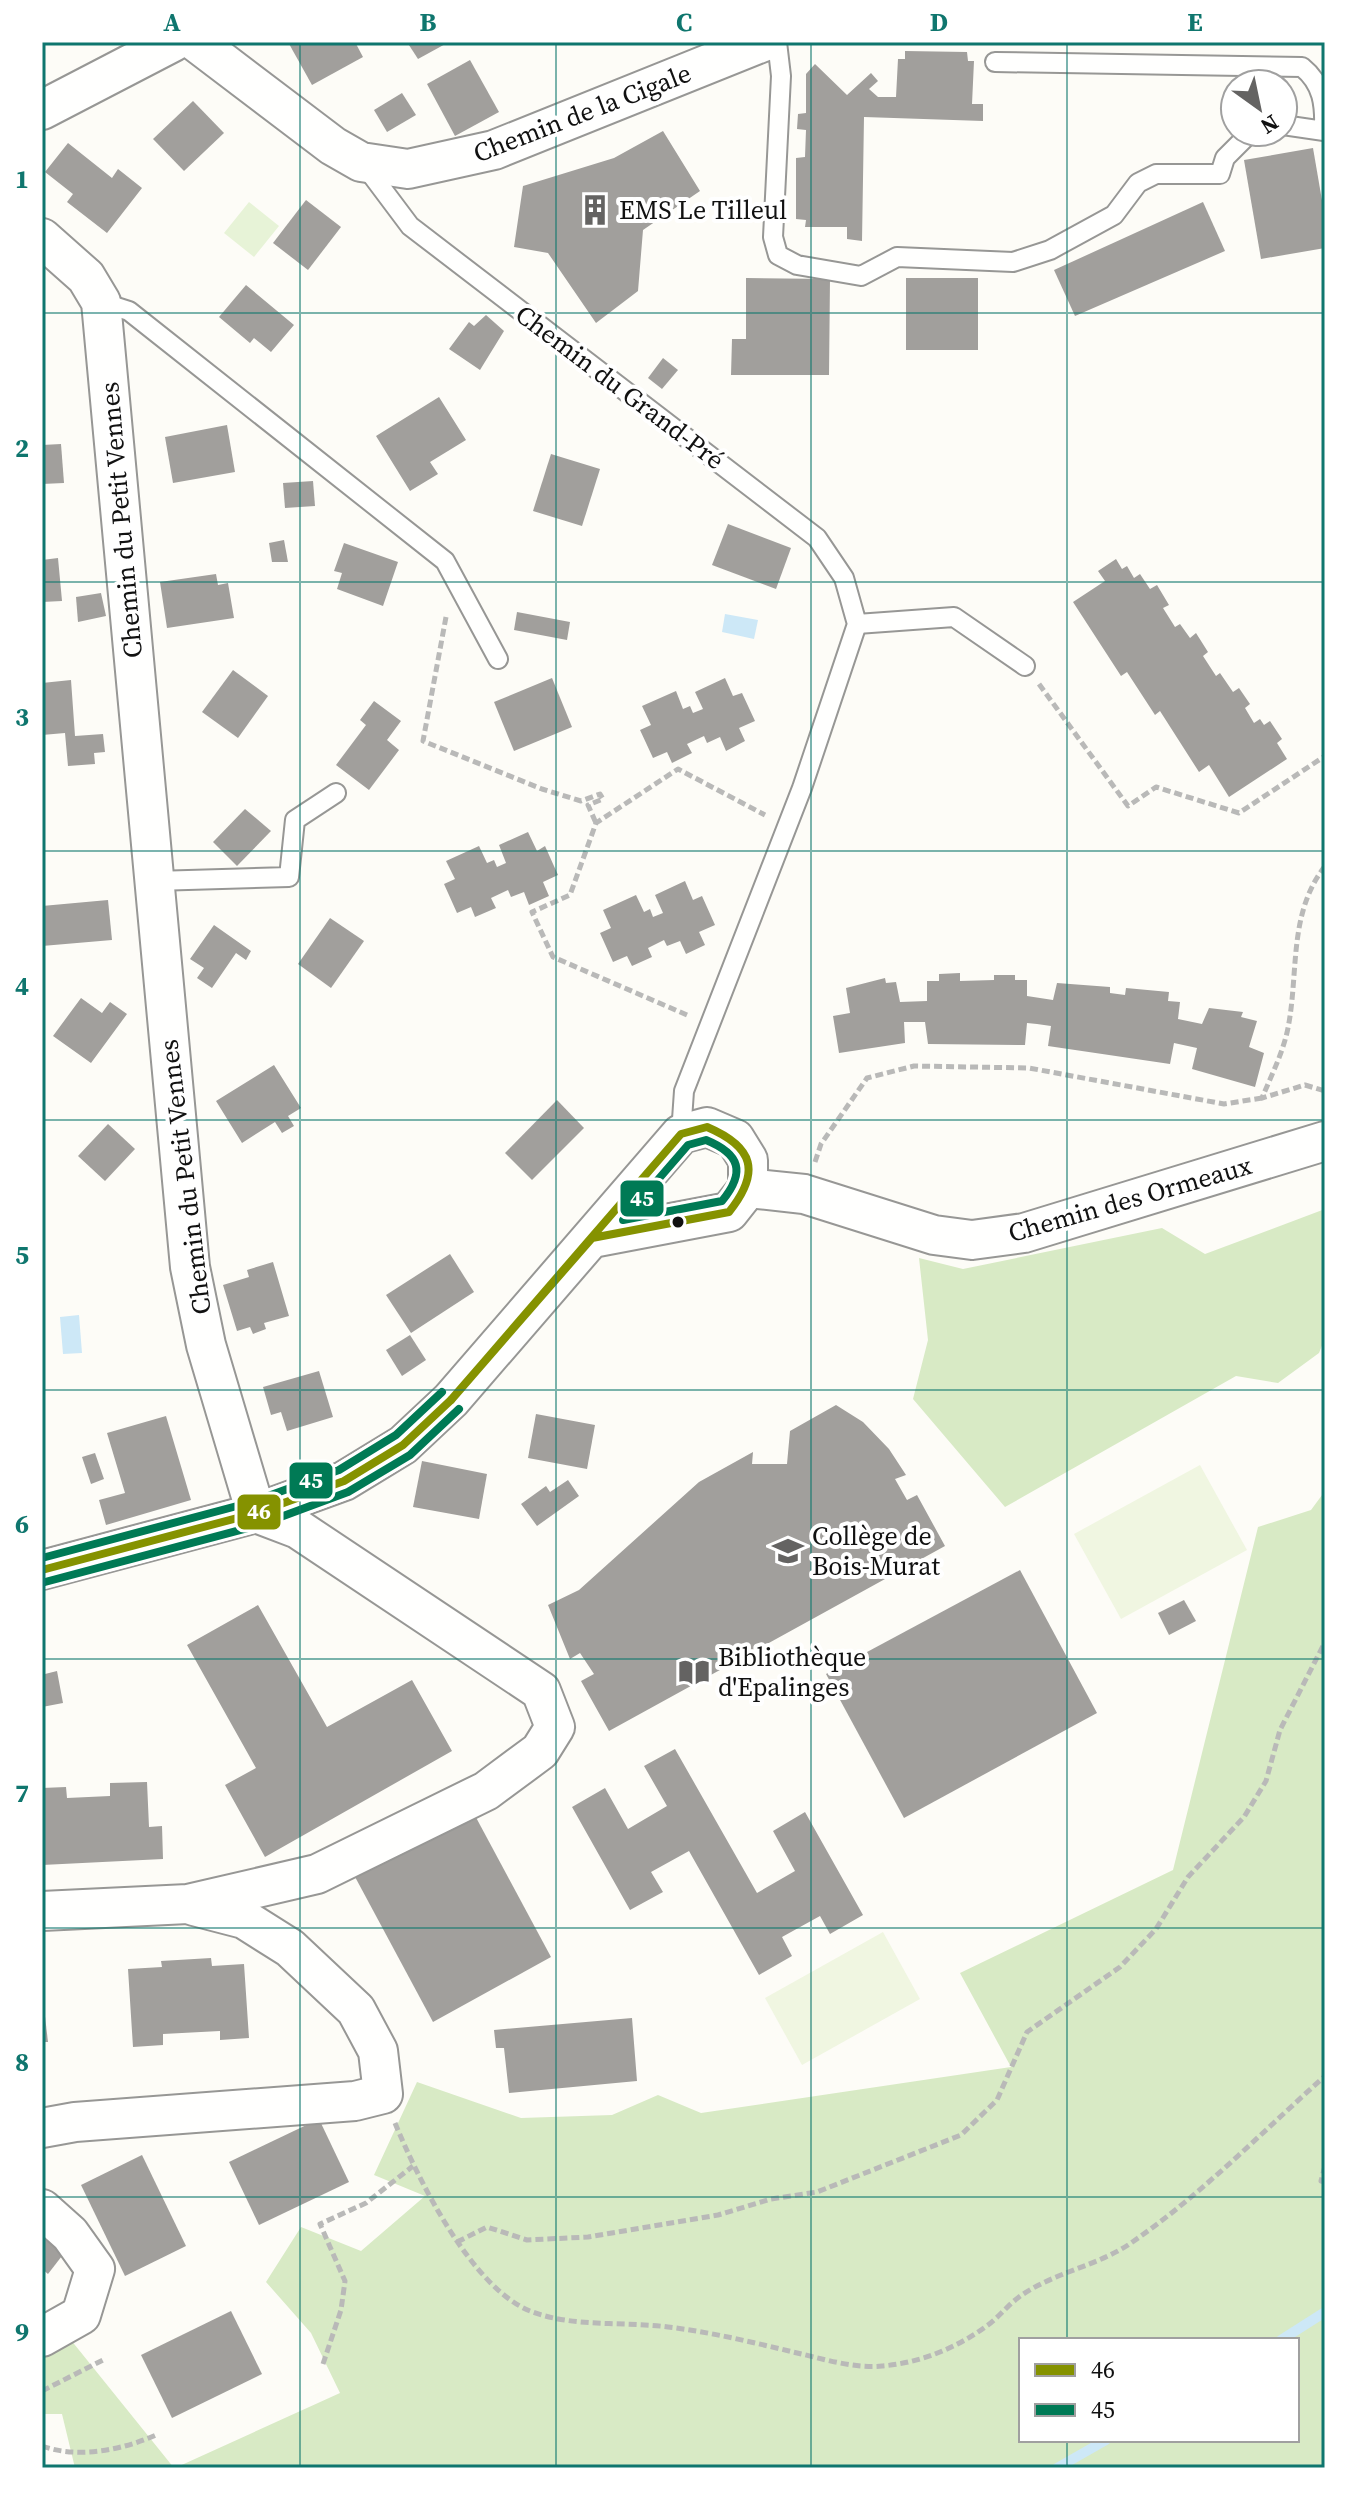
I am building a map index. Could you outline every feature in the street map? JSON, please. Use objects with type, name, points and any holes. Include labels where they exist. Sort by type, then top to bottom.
[{"type":"street","name":"Chemin de la Cigale","points":[[196,42],[333,146],[361,162],[408,169],[494,150],[763,42]]},
{"type":"street","points":[[42,110],[159,45]]},
{"type":"street","points":[[42,238],[86,277],[101,302]]},
{"type":"street","name":"Chemin du Petit Vennes","points":[[101,302],[190,1267],[206,1345],[256,1513]]},
{"type":"street","points":[[42,1570],[256,1513],[344,1481],[403,1445],[451,1400],[681,1134],[707,1127],[735,1139],[748,1160],[748,1188],[729,1212],[592,1238]]},
{"type":"street","name":"Chemin des Ormeaux","points":[[748,1188],[804,1194],[934,1235],[972,1240],[1024,1233],[1325,1141]]},
{"type":"street","points":[[42,1911],[188,1904],[317,1874],[486,1791],[540,1751],[555,1727],[541,1691],[298,1529],[256,1513]]},
{"type":"street","points":[[42,2128],[75,2122],[355,2101],[383,2094],[378,2051],[356,2010],[290,1948],[244,1919],[188,1904]]},
{"type":"street","points":[[42,2209],[70,2234],[95,2269],[81,2315],[42,2337]]},
{"type":"lane","points":[[777,42],[781,76],[773,237],[778,255],[797,265],[861,276],[897,257],[1013,262],[1050,250],[1114,215],[1138,183],[1156,174],[1220,174],[1225,158],[1235,148]]},
{"type":"lane","points":[[995,62],[1302,67],[1314,76],[1325,103],[1324,131],[1299,127]]},
{"type":"lane","name":"Chemin du Grand-Pré","points":[[361,162],[410,226],[817,538],[844,578],[857,624]]},
{"type":"lane","points":[[101,302],[129,311],[445,561],[498,659]]},
{"type":"lane","points":[[681,1134],[684,1091],[788,826],[857,624],[954,617],[1025,666]]},
{"type":"lane","points":[[154,881],[289,877],[295,820],[336,793]]},
{"type":"path","points":[[453,576],[423,741],[542,789],[581,801],[600,794],[603,799],[588,805],[596,823]]},
{"type":"path","points":[[1025,666],[1128,806],[1156,787],[1239,813],[1325,756]]},
{"type":"path","points":[[710,1025],[553,957],[532,912],[570,895],[596,823],[678,769],[788,826]]},
{"type":"path","points":[[1262,1098],[1288,1027],[1296,929],[1315,879],[1325,866]]},
{"type":"path","points":[[814,1166],[821,1144],[867,1078],[914,1066],[1029,1068],[1224,1104],[1262,1098],[1305,1085],[1325,1091]]},
{"type":"path","points":[[457,2242],[487,2227],[527,2240],[588,2237],[718,2215],[771,2199],[817,2192],[961,2135],[997,2100],[1027,2032],[1120,1967],[1156,1929],[1188,1877],[1244,1817],[1266,1781],[1280,1730],[1325,1642]]},
{"type":"path","points":[[383,2094],[413,2166],[457,2242],[494,2285],[529,2311],[580,2322],[668,2327],[824,2359],[880,2367],[937,2355],[987,2326],[1019,2297],[1045,2282],[1103,2261],[1122,2249],[1187,2200],[1325,2076]]},
{"type":"path","points":[[323,2364],[341,2310],[345,2281],[320,2224],[366,2203],[413,2166]]},
{"type":"path","points":[[1325,2166],[1321,2181],[1325,2182]]},
{"type":"path","points":[[42,2391],[103,2360]]},
{"type":"path","points":[[42,2446],[58,2452],[125,2449],[156,2435]]},
{"type":"green space","points":[[249,202],[279,226],[254,257],[224,233]]},
{"type":"green space","points":[[1325,1209],[1325,1338],[1319,1353],[1278,1383],[1236,1376],[1005,1507],[913,1399],[928,1340],[919,1258],[963,1269],[1162,1228],[1205,1254]]},
{"type":"green space","points":[[1200,1465],[1247,1550],[1121,1619],[1074,1534]]},
{"type":"green space","points":[[1325,1491],[1325,2468],[175,2468],[340,2393],[311,2333],[266,2282],[301,2227],[361,2251],[425,2196],[374,2175],[417,2082],[521,2118],[612,2115],[658,2095],[701,2113],[1011,2067],[960,1973],[1173,1870],[1258,1527],[1311,1510]]},
{"type":"green space","points":[[883,1932],[920,1999],[802,2065],[765,1998]]},
{"type":"green space","points":[[54,2319],[174,2468],[75,2468],[62,2414],[42,2414],[42,2331]]},
{"type":"water","points":[[725,614],[758,620],[754,639],[722,632]]},
{"type":"water","points":[[79,1315],[82,1353],[63,1354],[60,1317]]},
{"type":"building","points":[[288,42],[355,42],[363,57],[312,85]]},
{"type":"building","points":[[407,42],[449,42],[418,59]]},
{"type":"building","points":[[905,51],[967,52],[968,61],[974,61],[972,104],[983,104],[983,121],[864,117],[862,241],[847,239],[847,227],[805,227],[806,220],[796,219],[796,158],[805,157],[806,130],[797,129],[798,114],[806,113],[806,74],[815,64],[847,95],[871,73],[878,81],[869,89],[878,97],[896,97],[898,59],[905,59]]},
{"type":"building","points":[[470,60],[499,112],[455,136],[427,84]]},
{"type":"building","points":[[402,93],[416,115],[387,132],[374,110]]},
{"type":"building","points":[[193,101],[224,133],[184,171],[153,139]]},
{"type":"building","name":"EMS Le Tilleul","points":[[663,131],[700,191],[643,230],[638,291],[596,323],[548,253],[514,247],[523,186],[614,158]]},
{"type":"building","points":[[68,143],[112,178],[118,169],[142,188],[107,233],[67,202],[73,194],[45,172]]},
{"type":"building","points":[[1313,148],[1325,218],[1325,248],[1261,259],[1244,160]]},
{"type":"building","points":[[306,200],[341,227],[308,270],[273,243]]},
{"type":"building","points":[[1203,202],[1225,251],[1075,316],[1054,270]]},
{"type":"building","points":[[746,278],[830,279],[829,375],[731,375],[732,339],[746,339]]},
{"type":"building","points":[[906,278],[978,278],[978,350],[906,350]]},
{"type":"building","points":[[246,285],[294,325],[271,352],[254,338],[250,343],[219,317]]},
{"type":"building","points":[[486,315],[504,331],[480,370],[449,349],[469,322],[474,326]]},
{"type":"building","points":[[663,358],[678,370],[662,389],[648,378]]},
{"type":"building","points":[[439,397],[466,440],[430,462],[438,474],[410,491],[376,436]]},
{"type":"building","points":[[227,425],[235,472],[173,483],[165,437]]},
{"type":"building","points":[[61,444],[64,483],[42,484],[42,445]]},
{"type":"building","points":[[551,454],[600,469],[582,526],[533,511]]},
{"type":"building","points":[[313,481],[315,506],[285,508],[283,483]]},
{"type":"building","points":[[728,524],[791,548],[776,589],[712,565]]},
{"type":"building","points":[[284,540],[288,562],[272,562],[269,543]]},
{"type":"building","points":[[344,543],[398,562],[383,606],[337,589],[342,573],[334,571]]},
{"type":"building","points":[[58,558],[62,601],[42,602],[42,560]]},
{"type":"building","points":[[1116,559],[1122,569],[1127,566],[1134,578],[1140,574],[1150,589],[1157,585],[1169,605],[1163,608],[1175,627],[1180,624],[1190,638],[1196,633],[1208,652],[1203,656],[1216,676],[1220,673],[1233,692],[1239,688],[1250,704],[1245,708],[1254,723],[1260,719],[1264,725],[1270,721],[1282,739],[1277,743],[1287,759],[1229,797],[1209,765],[1199,772],[1160,711],[1155,715],[1127,672],[1121,676],[1073,602],[1105,581],[1098,571]]},
{"type":"building","points":[[216,574],[218,585],[228,583],[234,618],[167,628],[160,582]]},
{"type":"building","points":[[101,593],[106,616],[78,622],[76,597]]},
{"type":"building","points":[[517,612],[570,622],[567,640],[514,630]]},
{"type":"building","points":[[233,670],[268,696],[238,738],[202,712]]},
{"type":"building","points":[[552,678],[572,727],[514,751],[494,702]]},
{"type":"building","points":[[725,678],[733,696],[742,693],[755,721],[739,728],[745,741],[726,751],[720,737],[707,743],[704,736],[687,744],[692,753],[672,763],[667,752],[653,758],[640,730],[651,725],[642,706],[676,691],[683,709],[690,706],[693,713],[703,709],[695,692]]},
{"type":"building","points":[[71,680],[75,736],[103,734],[105,752],[94,753],[95,764],[68,766],[65,733],[42,735],[42,683]]},
{"type":"building","points":[[374,701],[401,721],[387,740],[399,750],[369,790],[336,765],[366,725],[360,720]]},
{"type":"building","points":[[245,809],[271,831],[237,866],[213,842]]},
{"type":"building","points":[[528,832],[537,851],[545,846],[558,875],[543,882],[549,896],[529,905],[524,892],[511,897],[508,890],[491,898],[496,908],[475,917],[471,907],[457,913],[444,884],[455,879],[446,861],[479,846],[487,863],[494,860],[497,867],[506,863],[499,845]]},
{"type":"building","points":[[685,881],[693,900],[702,896],[715,925],[699,932],[705,945],[686,954],[680,941],[667,946],[664,940],[648,948],[652,957],[632,966],[627,956],[613,962],[600,933],[611,928],[603,910],[636,895],[644,912],[650,909],[653,917],[663,913],[655,895]]},
{"type":"building","points":[[108,900],[112,940],[42,946],[42,906]]},
{"type":"building","points":[[330,918],[364,941],[331,988],[298,964]]},
{"type":"building","points":[[214,925],[251,951],[246,960],[236,953],[212,988],[197,978],[204,968],[190,959]]},
{"type":"building","points":[[960,973],[960,981],[994,980],[994,975],[1015,975],[1015,980],[1027,980],[1027,996],[1053,1000],[1057,983],[1110,987],[1110,993],[1125,995],[1126,988],[1169,992],[1168,1001],[1180,1002],[1178,1019],[1202,1024],[1209,1008],[1243,1012],[1241,1017],[1257,1021],[1249,1047],[1264,1053],[1255,1087],[1192,1069],[1197,1048],[1174,1043],[1170,1064],[1048,1046],[1051,1026],[1027,1023],[1025,1045],[928,1044],[925,1022],[904,1022],[905,1043],[839,1053],[833,1016],[850,1013],[846,988],[885,978],[886,983],[896,982],[900,1002],[927,1001],[927,981],[939,981],[939,974]]},
{"type":"building","points":[[81,998],[102,1013],[110,1002],[127,1014],[91,1063],[53,1036]]},
{"type":"building","points":[[274,1065],[301,1108],[288,1116],[294,1126],[282,1133],[275,1122],[242,1143],[216,1101]]},
{"type":"building","points":[[557,1100],[584,1128],[532,1180],[505,1153]]},
{"type":"building","points":[[108,1124],[135,1149],[105,1181],[78,1156]]},
{"type":"building","points":[[450,1254],[474,1292],[411,1333],[386,1295]]},
{"type":"building","points":[[273,1262],[289,1316],[264,1323],[266,1329],[253,1334],[250,1327],[237,1331],[223,1285],[249,1277],[247,1270]]},
{"type":"building","points":[[410,1335],[426,1360],[402,1376],[386,1350]]},
{"type":"building","points":[[319,1371],[333,1417],[287,1431],[281,1412],[271,1415],[263,1387]]},
{"type":"building","points":[[836,1405],[863,1422],[889,1449],[906,1475],[895,1479],[907,1500],[917,1495],[945,1546],[609,1731],[581,1681],[594,1674],[580,1653],[570,1659],[548,1605],[579,1590],[699,1482],[753,1452],[752,1464],[787,1464],[790,1431]]},
{"type":"building","points":[[536,1414],[595,1425],[587,1469],[528,1458]]},
{"type":"building","points":[[166,1416],[191,1500],[106,1525],[99,1500],[125,1493],[107,1433]]},
{"type":"building","points":[[95,1453],[104,1479],[91,1484],[82,1457]]},
{"type":"building","points":[[422,1461],[487,1474],[479,1519],[413,1507]]},
{"type":"building","points":[[568,1480],[579,1496],[537,1526],[521,1504],[546,1486],[550,1492]]},
{"type":"building","points":[[1020,1570],[1097,1713],[904,1818],[826,1674]]},
{"type":"building","points":[[1184,1600],[1196,1621],[1169,1635],[1158,1613]]},
{"type":"building","points":[[258,1605],[327,1727],[412,1680],[452,1751],[265,1857],[225,1785],[256,1768],[187,1645]]},
{"type":"building","points":[[42,1668],[45,1674],[57,1671],[63,1703],[42,1707]]},
{"type":"building","points":[[675,1749],[757,1893],[795,1871],[773,1831],[805,1812],[863,1915],[830,1934],[820,1916],[782,1937],[792,1956],[759,1975],[689,1851],[651,1872],[663,1892],[630,1910],[572,1807],[605,1788],[628,1829],[667,1806],[644,1766]]},
{"type":"building","points":[[147,1782],[149,1827],[162,1826],[163,1859],[42,1865],[42,1788],[66,1787],[67,1798],[110,1796],[110,1783]]},
{"type":"building","points":[[472,1810],[551,1957],[433,2022],[354,1875]]},
{"type":"building","points":[[211,1958],[212,1966],[244,1964],[249,2038],[220,2040],[220,2031],[163,2034],[163,2045],[133,2047],[128,1969],[162,1967],[161,1961]]},
{"type":"building","points":[[42,1991],[48,2042],[42,2042]]},
{"type":"building","points":[[632,2018],[637,2081],[509,2093],[504,2048],[496,2048],[494,2030]]},
{"type":"building","points":[[319,2119],[349,2182],[259,2225],[229,2162]]},
{"type":"building","points":[[142,2155],[186,2246],[125,2276],[81,2185]]},
{"type":"building","points":[[42,2235],[65,2252],[48,2274],[42,2269]]},
{"type":"building","points":[[231,2311],[262,2374],[172,2418],[141,2355]]},
{"type":"waterway","points":[[1284,2338],[1325,2312]]},
{"type":"waterway","points":[[1057,2468],[1102,2442]]},
{"type":"transit line","name":"46","points":[[707,1127],[735,1143],[748,1162],[746,1185],[729,1212],[592,1238],[451,1400],[681,1134],[707,1127]]},
{"type":"transit line","name":"45","points":[[706,1140],[726,1151],[736,1165],[734,1181],[722,1201],[623,1220],[688,1145],[706,1140]]},
{"type":"transit line","name":"45","points":[[42,1558],[252,1502],[339,1470],[396,1435],[442,1392]]},
{"type":"transit line","name":"46","points":[[42,1570],[256,1513],[344,1481],[403,1445],[451,1400]]},
{"type":"transit line","name":"45","points":[[45,1582],[259,1525],[348,1492],[410,1455],[459,1409]]},
{"type":"place","name":"EMS Le Tilleul","points":[[595,210]]},
{"type":"place","name":"Collège de Bois-Murat","points":[[788,1551]]},
{"type":"place","name":"Bibliothèque d'Epalinges","points":[[694,1672]]}]
